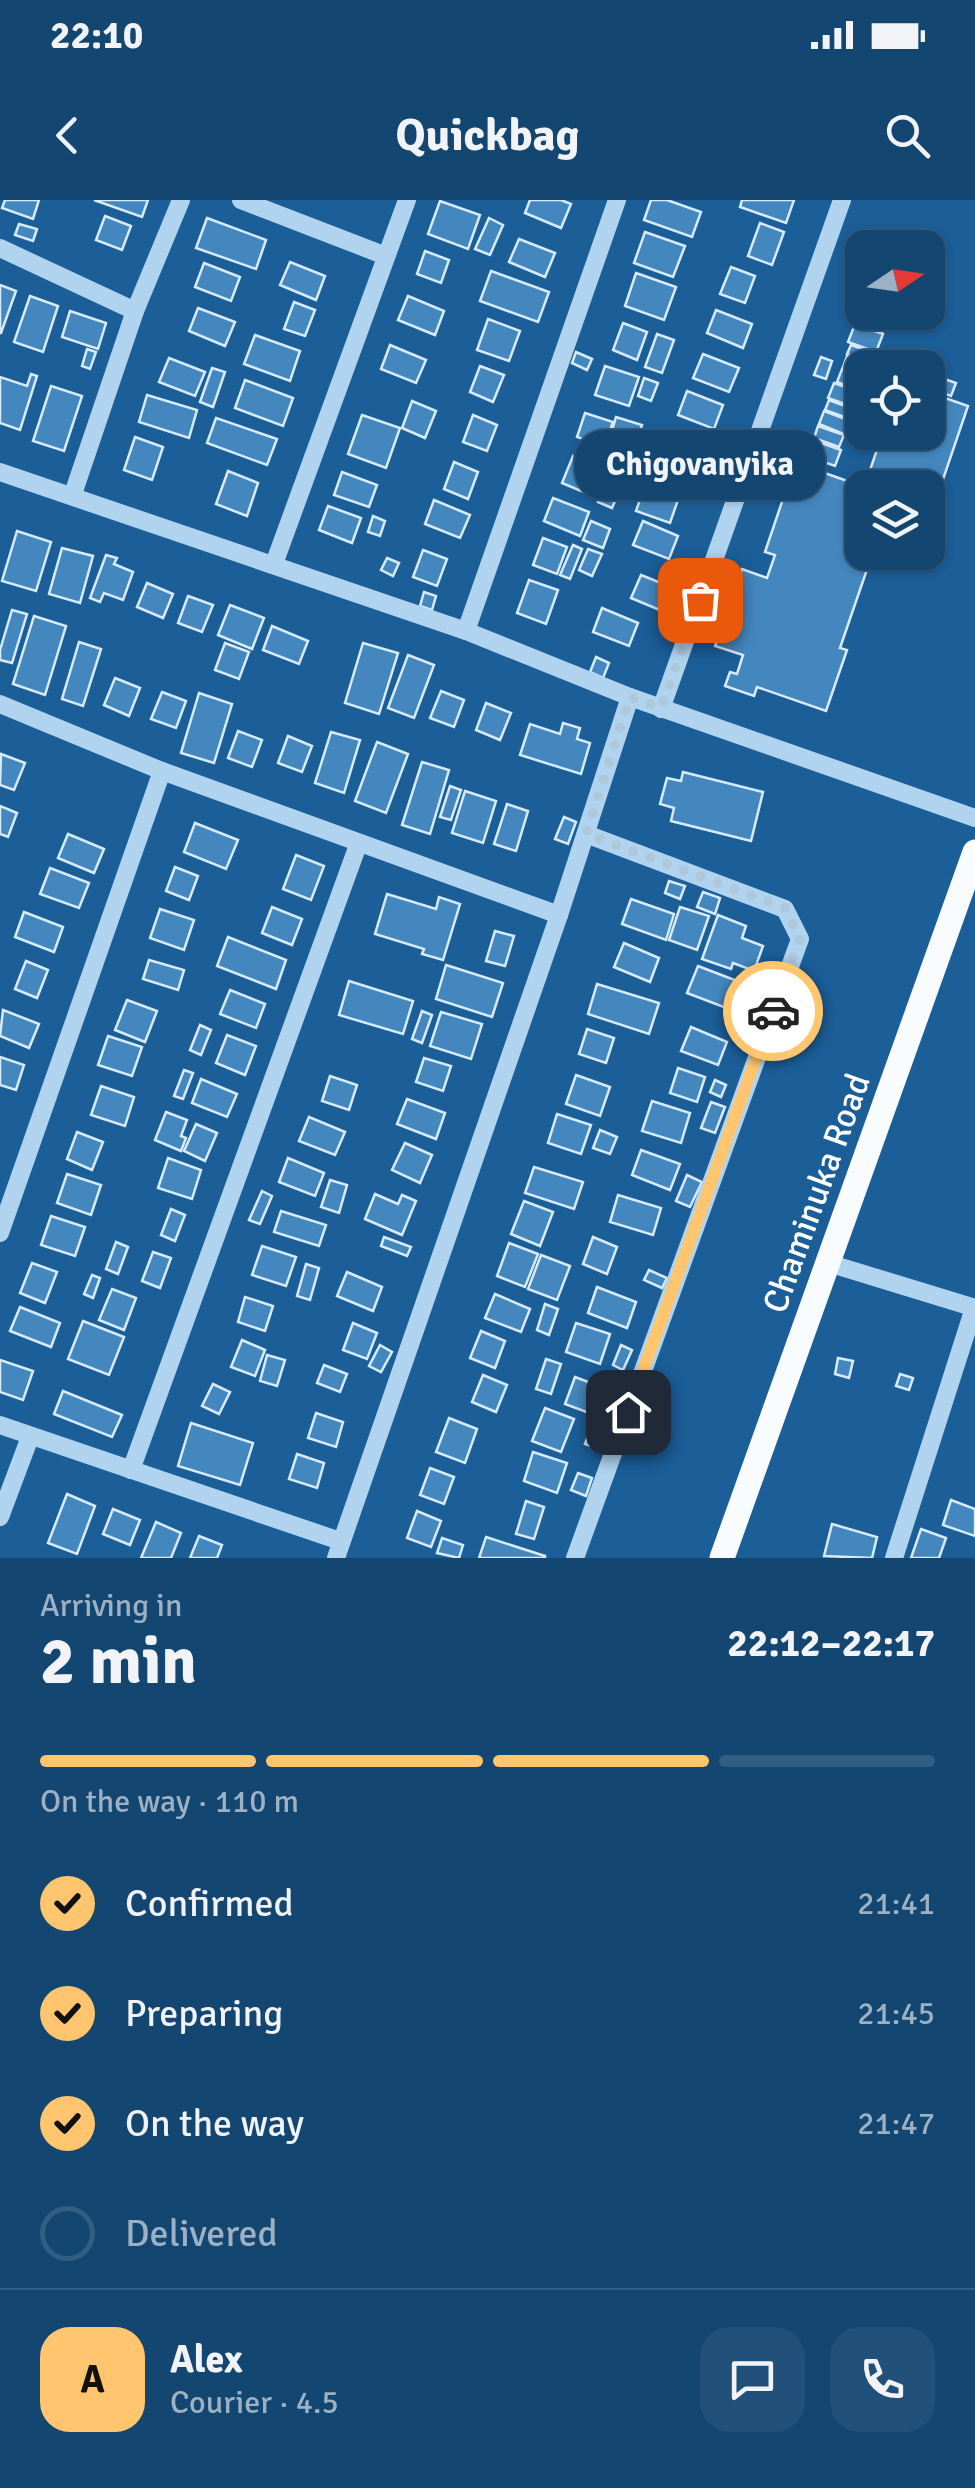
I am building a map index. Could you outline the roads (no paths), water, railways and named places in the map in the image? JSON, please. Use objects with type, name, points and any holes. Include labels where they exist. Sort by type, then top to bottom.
[{"type":"main road","name":"Chaminuka Road","points":[[722,1558],[975,852]]},
{"type":"street","points":[[73,494],[135,311],[181,200]]},
{"type":"street","points":[[241,200],[386,256]]},
{"type":"street","points":[[274,564],[407,200]]},
{"type":"street","points":[[466,631],[618,200]]},
{"type":"street","points":[[661,708],[842,200]]},
{"type":"street","points":[[0,248],[135,311]]},
{"type":"street","points":[[0,472],[466,631],[630,697],[975,818]]},
{"type":"street","points":[[0,1425],[131,1470],[338,1550],[559,915],[630,697]]},
{"type":"street","points":[[0,704],[358,845],[559,915]]},
{"type":"street","points":[[0,1233],[162,771]]},
{"type":"street","points":[[576,1558],[800,939],[785,908],[586,834]]},
{"type":"street","points":[[131,1470],[358,845]]},
{"type":"street","points":[[828,1263],[975,1308],[894,1558]]},
{"type":"street","points":[[0,1518],[30,1437]]},
{"type":"place","name":"Chigovanyika","points":[[700,600]]}]
